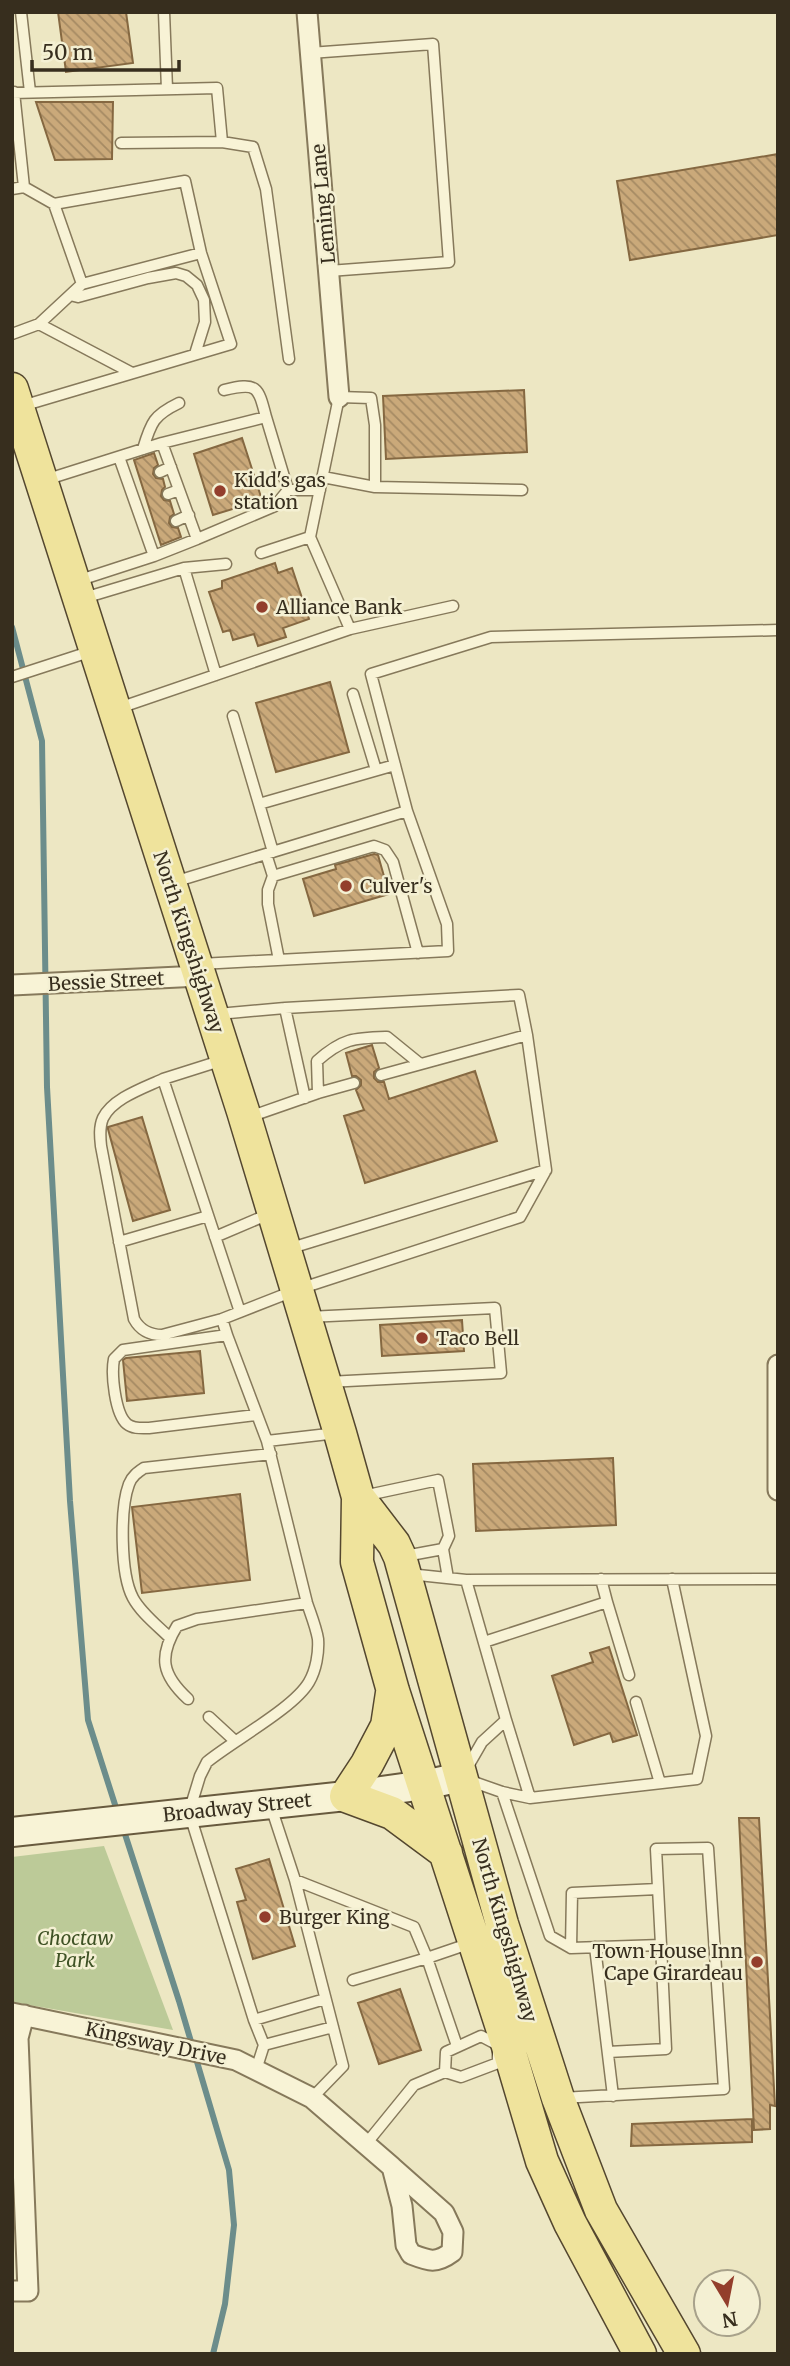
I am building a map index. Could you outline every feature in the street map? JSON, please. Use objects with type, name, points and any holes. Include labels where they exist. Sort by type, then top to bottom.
[{"type":"main road","name":"North Kingshighway","points":[[15,398],[29,464],[77,590],[96,649],[245,1119],[340,1433],[358,1497],[357,1562],[393,1691],[474,1941],[503,2045],[541,2161],[631,2345]]},
{"type":"main road","name":"North Kingshighway","points":[[358,1497],[394,1544],[402,1565],[502,1924],[558,2098],[601,2210],[684,2354]]},
{"type":"main road","points":[[393,1691],[387,1726],[346,1796],[392,1813],[446,1853]]},
{"type":"main road","name":"Broadway Street","points":[[12,1832],[346,1796],[461,1777]]},
{"type":"street","name":"Leming Lane","points":[[307,12],[339,397]]},
{"type":"street","name":"Bessie Street","points":[[12,985],[76,983],[198,970]]},
{"type":"street","points":[[778,1365],[778,1490]]},
{"type":"street","points":[[12,2291],[28,2291],[18,2014]]},
{"type":"street","name":"Kingsway Drive","points":[[18,2014],[236,2060],[312,2098],[393,2167],[444,2213],[453,2232],[452,2252],[441,2260],[428,2261],[411,2255],[406,2245],[402,2206],[393,2167]]},
{"type":"lane","points":[[21,12],[30,92]]},
{"type":"lane","points":[[164,12],[167,89]]},
{"type":"lane","points":[[310,53],[433,44],[450,261],[329,271]]},
{"type":"lane","points":[[24,187],[13,92],[217,88],[222,142]]},
{"type":"lane","points":[[121,144],[222,142],[253,147],[266,189],[289,359]]},
{"type":"lane","points":[[12,189],[24,187],[54,204],[185,181],[201,253],[231,344],[132,373],[15,398]]},
{"type":"lane","points":[[54,204],[82,284]]},
{"type":"lane","points":[[12,334],[39,324],[82,284],[201,253]]},
{"type":"lane","points":[[70,295],[78,297],[176,273],[186,276],[198,285],[204,300],[205,322],[195,354]]},
{"type":"lane","points":[[39,324],[132,373]]},
{"type":"lane","points":[[224,390],[245,385],[255,387],[260,393],[288,490]]},
{"type":"lane","points":[[350,629],[310,537],[339,397],[371,398],[375,425],[375,487]]},
{"type":"lane","points":[[143,449],[149,428],[159,412],[179,403]]},
{"type":"lane","points":[[29,464],[118,457],[266,417]]},
{"type":"lane","points":[[162,443],[197,539]]},
{"type":"lane","points":[[118,457],[154,556]]},
{"type":"lane","points":[[160,472],[171,467]]},
{"type":"lane","points":[[323,477],[375,487],[522,490]]},
{"type":"lane","points":[[128,483],[140,479]]},
{"type":"lane","points":[[168,494],[179,490]]},
{"type":"lane","points":[[288,490],[320,490]]},
{"type":"lane","points":[[77,590],[275,506],[288,490]]},
{"type":"lane","points":[[136,506],[147,502]]},
{"type":"lane","points":[[176,521],[189,515]]},
{"type":"lane","points":[[261,553],[310,537]]},
{"type":"lane","points":[[77,590],[184,568],[226,564]]},
{"type":"lane","points":[[184,568],[216,676]]},
{"type":"lane","points":[[115,710],[350,629],[453,606]]},
{"type":"lane","points":[[198,970],[279,960],[448,951],[447,924],[407,811],[371,674],[491,636],[778,630]]},
{"type":"lane","points":[[12,677],[96,649]]},
{"type":"lane","points":[[353,694],[376,771]]},
{"type":"lane","points":[[233,716],[260,803],[273,876],[268,890],[268,904],[279,960]]},
{"type":"lane","points":[[260,803],[395,765]]},
{"type":"lane","points":[[170,883],[407,811]]},
{"type":"lane","points":[[273,876],[374,846],[385,850],[393,862],[418,953]]},
{"type":"lane","points":[[212,1015],[285,1008],[519,995],[546,1170],[520,1217],[300,1303]]},
{"type":"lane","points":[[285,1008],[304,1098]]},
{"type":"lane","points":[[381,1075],[527,1035]]},
{"type":"lane","points":[[318,1093],[317,1061],[334,1045],[356,1038],[387,1037],[419,1063]]},
{"type":"lane","points":[[226,1059],[163,1079],[116,1103],[102,1119],[101,1146],[134,1319],[144,1331],[152,1335],[162,1335],[240,1312],[300,1303],[495,1308],[501,1373],[324,1382]]},
{"type":"lane","points":[[163,1079],[240,1312]]},
{"type":"lane","points":[[245,1119],[354,1083]]},
{"type":"lane","points":[[284,1251],[546,1170]]},
{"type":"lane","points":[[215,1237],[272,1213]]},
{"type":"lane","points":[[119,1242],[208,1216]]},
{"type":"lane","points":[[222,1319],[271,1454],[318,1640],[315,1667],[310,1681],[295,1699],[207,1762],[177,1813],[264,2045],[256,2070]]},
{"type":"lane","points":[[228,1335],[123,1350],[116,1355],[113,1365],[117,1406],[126,1423],[134,1428],[256,1415]]},
{"type":"lane","points":[[267,1441],[340,1433]]},
{"type":"lane","points":[[170,1638],[137,1605],[131,1595],[123,1550],[126,1496],[130,1481],[144,1468],[271,1454]]},
{"type":"lane","points":[[358,1497],[438,1480],[449,1536],[443,1549],[448,1578]]},
{"type":"lane","points":[[402,1565],[443,1549]]},
{"type":"lane","points":[[402,1565],[448,1578],[466,1580],[778,1579]]},
{"type":"lane","points":[[601,1579],[629,1675]]},
{"type":"lane","points":[[506,1720],[482,1742],[461,1777],[502,1793],[530,1798],[697,1779],[706,1736],[672,1579]]},
{"type":"lane","points":[[466,1580],[530,1798]]},
{"type":"lane","points":[[484,1642],[607,1602]]},
{"type":"lane","points":[[188,1699],[173,1685],[167,1672],[166,1648],[177,1626],[197,1619],[307,1603]]},
{"type":"lane","points":[[636,1702],[660,1783]]},
{"type":"lane","points":[[209,1717],[235,1741]]},
{"type":"lane","points":[[502,1793],[550,1936],[571,1948],[661,1945]]},
{"type":"lane","points":[[270,1804],[295,1880],[343,2066],[312,2098]]},
{"type":"lane","points":[[558,2098],[724,2089],[708,1848],[656,1849],[666,2049],[608,2052]]},
{"type":"lane","points":[[295,1880],[414,1927],[457,2046]]},
{"type":"lane","points":[[571,1948],[572,1893],[658,1889]]},
{"type":"lane","points":[[353,1980],[474,1941]]},
{"type":"lane","points":[[595,1947],[613,2096]]},
{"type":"lane","points":[[254,2020],[326,1999]]},
{"type":"lane","points":[[264,2045],[333,2027]]},
{"type":"lane","points":[[366,2144],[414,2085],[445,2072],[461,2077],[498,2063],[503,2045],[481,2036],[457,2046],[446,2052],[445,2072]]},
{"type":"green space","name":"Choctaw Park","points":[[104,1846],[173,2030],[12,2002],[12,1857]]},
{"type":"building","points":[[58,12],[126,12],[133,63],[66,72]]},
{"type":"building","points":[[36,102],[113,102],[112,159],[55,160]]},
{"type":"building","points":[[778,154],[778,235],[630,260],[617,181]]},
{"type":"building","points":[[524,390],[527,452],[386,459],[383,396]]},
{"type":"building","points":[[242,438],[262,500],[213,515],[194,454]]},
{"type":"building","points":[[154,453],[158,465],[153,474],[156,478],[163,479],[165,487],[161,496],[170,501],[174,514],[169,523],[178,528],[181,537],[161,545],[134,460]]},
{"type":"building","points":[[275,563],[278,573],[292,568],[309,619],[283,628],[286,637],[258,646],[254,634],[233,640],[230,630],[223,632],[209,592],[222,588],[222,581]]},
{"type":"building","points":[[330,682],[349,752],[276,772],[256,703]]},
{"type":"building","name":"Culver's","points":[[378,855],[389,894],[314,916],[303,879],[336,869],[335,865]]},
{"type":"building","points":[[372,1045],[379,1068],[374,1072],[374,1078],[378,1082],[384,1082],[389,1099],[475,1071],[497,1141],[365,1183],[344,1116],[364,1110],[356,1090],[361,1085],[361,1080],[352,1076],[346,1053]]},
{"type":"building","points":[[142,1117],[170,1210],[133,1221],[108,1127]]},
{"type":"building","name":"Taco Bell","points":[[462,1320],[464,1351],[382,1356],[380,1325]]},
{"type":"building","points":[[200,1351],[204,1393],[127,1401],[123,1360]]},
{"type":"building","points":[[613,1458],[616,1525],[476,1531],[473,1464]]},
{"type":"building","points":[[240,1494],[250,1580],[142,1593],[132,1507]]},
{"type":"building","points":[[609,1647],[637,1735],[613,1742],[610,1733],[574,1745],[552,1676],[593,1662],[590,1653]]},
{"type":"building","name":"Town House Inn Cape Girardeau","points":[[739,1818],[759,1818],[775,2106],[770,2105],[770,2129],[754,2130]]},
{"type":"building","points":[[269,1859],[295,1946],[253,1959],[237,1902],[246,1900],[236,1869]]},
{"type":"building","points":[[400,1989],[421,2050],[379,2064],[358,2003]]},
{"type":"building","points":[[752,2119],[752,2142],[631,2146],[632,2124]]},
{"type":"waterway","points":[[12,627],[42,741],[47,1087],[70,1501],[88,1720],[118,1814]]},
{"type":"waterway","points":[[123,1828],[179,2001],[229,2170],[234,2225],[225,2304],[213,2354]]},
{"type":"place","name":"Kidd's gas station","points":[[220,491]]},
{"type":"place","name":"Alliance Bank","points":[[262,607]]},
{"type":"place","name":"Culver's","points":[[346,886]]},
{"type":"place","name":"Taco Bell","points":[[422,1338]]},
{"type":"place","name":"Burger King","points":[[265,1917]]},
{"type":"place","name":"Town House Inn Cape Girardeau","points":[[757,1962]]}]
